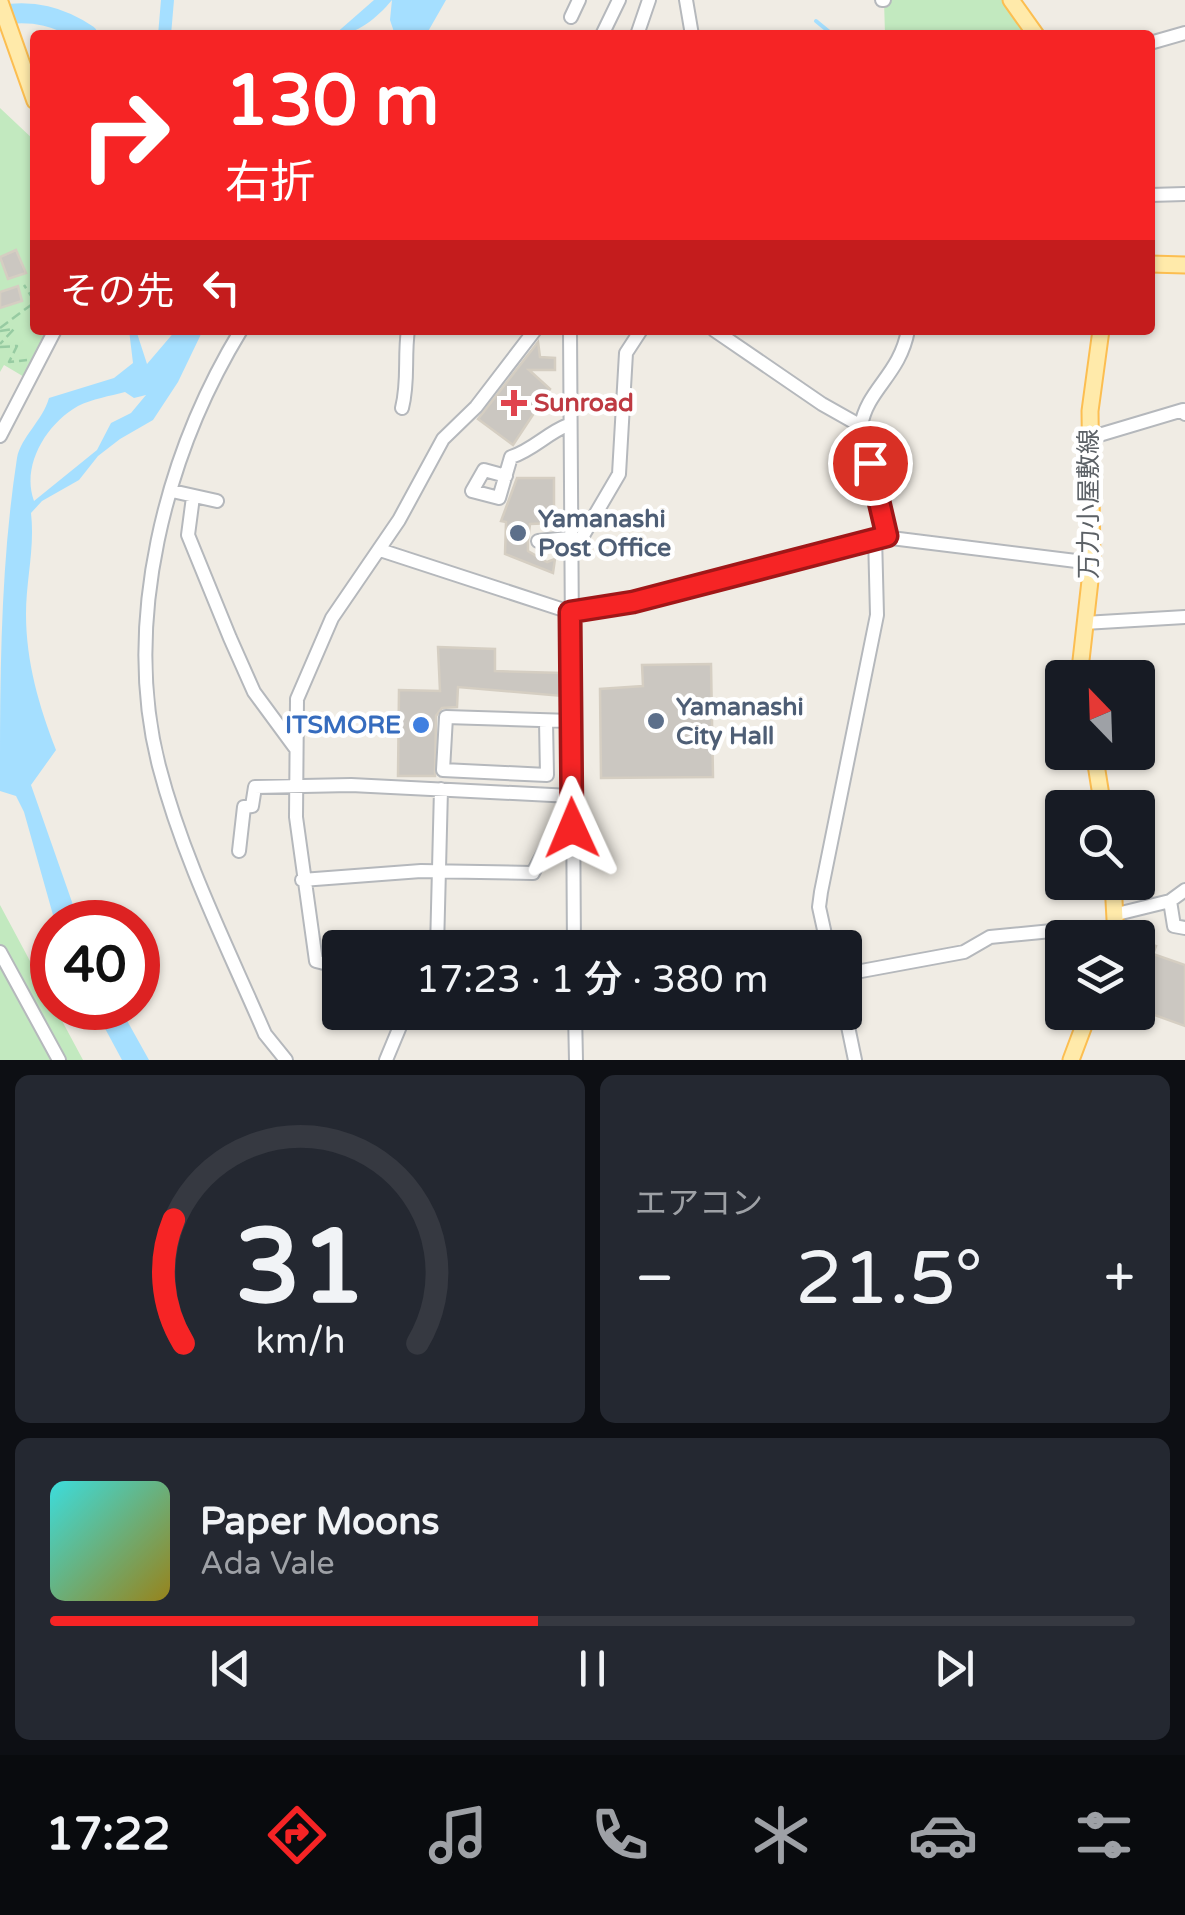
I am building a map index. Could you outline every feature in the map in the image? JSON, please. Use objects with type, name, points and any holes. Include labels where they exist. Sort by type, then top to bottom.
[{"type":"main road","points":[[0,4],[30,88]]},
{"type":"main road","points":[[1017,4],[1033,30]]},
{"type":"main road","points":[[1155,264],[1185,265]]},
{"type":"main road","name":"万力小屋敷線","points":[[1081,660],[1092,564],[1090,438],[1100,335]]},
{"type":"main road","points":[[1115,900],[1117,920]]},
{"type":"main road","points":[[1070,1060],[1082,1030]]},
{"type":"street","points":[[571,18],[579,0]]},
{"type":"street","points":[[604,30],[619,0]]},
{"type":"street","points":[[638,30],[649,0]]},
{"type":"street","points":[[686,0],[691,30]]},
{"type":"street","points":[[1155,41],[1185,33]]},
{"type":"street","points":[[1155,194],[1185,194]]},
{"type":"street","points":[[0,436],[53,335]]},
{"type":"street","points":[[238,335],[219,366],[172,491],[147,599],[148,683],[158,764],[179,832],[265,1034],[286,1060]]},
{"type":"street","points":[[402,408],[408,383],[407,335]]},
{"type":"street","points":[[322,962],[316,961],[302,880],[297,699],[332,618],[380,550],[443,439],[476,407],[530,335]]},
{"type":"street","points":[[570,335],[574,930]]},
{"type":"street","points":[[570,558],[619,474],[626,353],[637,335]]},
{"type":"street","points":[[722,335],[861,426]]},
{"type":"street","points":[[824,930],[820,892],[877,615],[881,536],[861,426],[864,409],[892,376],[906,335]]},
{"type":"street","points":[[1090,438],[1183,410],[1185,414]]},
{"type":"street","points":[[506,476],[511,457],[568,424]]},
{"type":"street","points":[[172,491],[217,502]]},
{"type":"street","points":[[193,497],[188,535],[230,638],[254,692],[296,749]]},
{"type":"street","points":[[380,550],[570,612],[598,610],[738,577],[881,536],[1092,564]]},
{"type":"street","points":[[538,541],[570,538]]},
{"type":"street","points":[[1084,624],[1185,617]]},
{"type":"street","points":[[546,721],[547,775],[443,770],[446,717],[546,721],[570,722]]},
{"type":"street","points":[[239,851],[244,807],[252,806],[256,786],[572,796]]},
{"type":"street","points":[[437,930],[441,789]]},
{"type":"street","points":[[302,880],[534,873],[546,848],[572,846]]},
{"type":"street","points":[[1117,914],[1170,900],[1185,890]]},
{"type":"street","points":[[1170,900],[1174,926],[1185,928]]},
{"type":"street","points":[[862,971],[964,952],[990,938],[1045,932]]},
{"type":"street","points":[[0,952],[59,1060]]},
{"type":"street","points":[[386,1060],[398,1030]]},
{"type":"street","points":[[576,1030],[576,1060]]},
{"type":"street","points":[[849,1030],[855,1060]]},
{"type":"path","points":[[24,285],[30,295]]},
{"type":"path","points":[[0,330],[30,305]]},
{"type":"path","points":[[0,330],[14,329],[0,345]]},
{"type":"path","points":[[0,345],[17,346],[10,362],[21,358],[39,365]]},
{"type":"green space","points":[[884,0],[1011,0],[1032,30],[885,30]]},
{"type":"green space","points":[[0,108],[30,136],[30,335],[52,335],[31,381],[4,365],[0,372]]},
{"type":"green space","points":[[0,905],[30,961],[30,1030],[67,1030],[83,1060],[0,1060]]},
{"type":"water","points":[[161,0],[174,0],[171,30],[158,30]]},
{"type":"water","points":[[374,0],[392,0],[366,24],[355,30],[340,30]]},
{"type":"water","points":[[392,0],[446,0],[429,30],[393,30]]},
{"type":"water","points":[[130,335],[138,335],[147,364],[172,335],[201,335],[178,382],[153,420],[120,439],[98,456],[79,480],[42,501],[31,513],[28,649],[39,700],[56,750],[31,785],[71,900],[49,900],[24,812],[16,796],[0,791],[4,582],[11,499],[17,458],[49,398],[114,378],[133,363]],"holes":[[[125,392],[134,398],[146,395],[131,413],[111,423],[97,450],[34,501],[34,460],[47,435],[66,414],[89,401]]]},
{"type":"water","points":[[106,1030],[132,1030],[149,1060],[122,1060]]},
{"type":"building","points":[[16,250],[26,273],[8,279],[0,257]]},
{"type":"building","points":[[18,286],[22,301],[0,308],[0,292]]},
{"type":"building","name":"Sunroad","points":[[538,342],[540,357],[555,358],[555,370],[529,370],[550,389],[513,445],[478,419]]},
{"type":"building","name":"Yamanashi Post Office","points":[[517,478],[554,478],[554,523],[530,524],[528,541],[528,551],[547,562],[555,559],[553,573],[505,554],[506,522],[501,521]]},
{"type":"building","points":[[438,647],[495,649],[495,671],[562,673],[562,696],[458,687],[457,707],[442,708],[436,716],[435,776],[398,776],[399,690],[440,691]]},
{"type":"building","name":"Yamanashi City Hall","points":[[711,664],[713,777],[601,778],[600,689],[643,686],[642,665]]},
{"type":"building","points":[[1155,955],[1185,965],[1185,1026],[1155,1015]]},
{"type":"waterway","points":[[0,15],[46,16],[79,30]]},
{"type":"waterway","points":[[816,21],[827,30]]},
{"type":"place","name":"Sunroad","points":[[514,403]]},
{"type":"place","name":"Yamanashi Post Office","points":[[518,533]]},
{"type":"place","name":"Yamanashi City Hall","points":[[656,721]]},
{"type":"place","name":"ITSMORE","points":[[421,725]]},
{"type":"route","points":[[572,828],[570,612],[598,610],[738,577],[875,536],[887,536],[870,463]]}]
